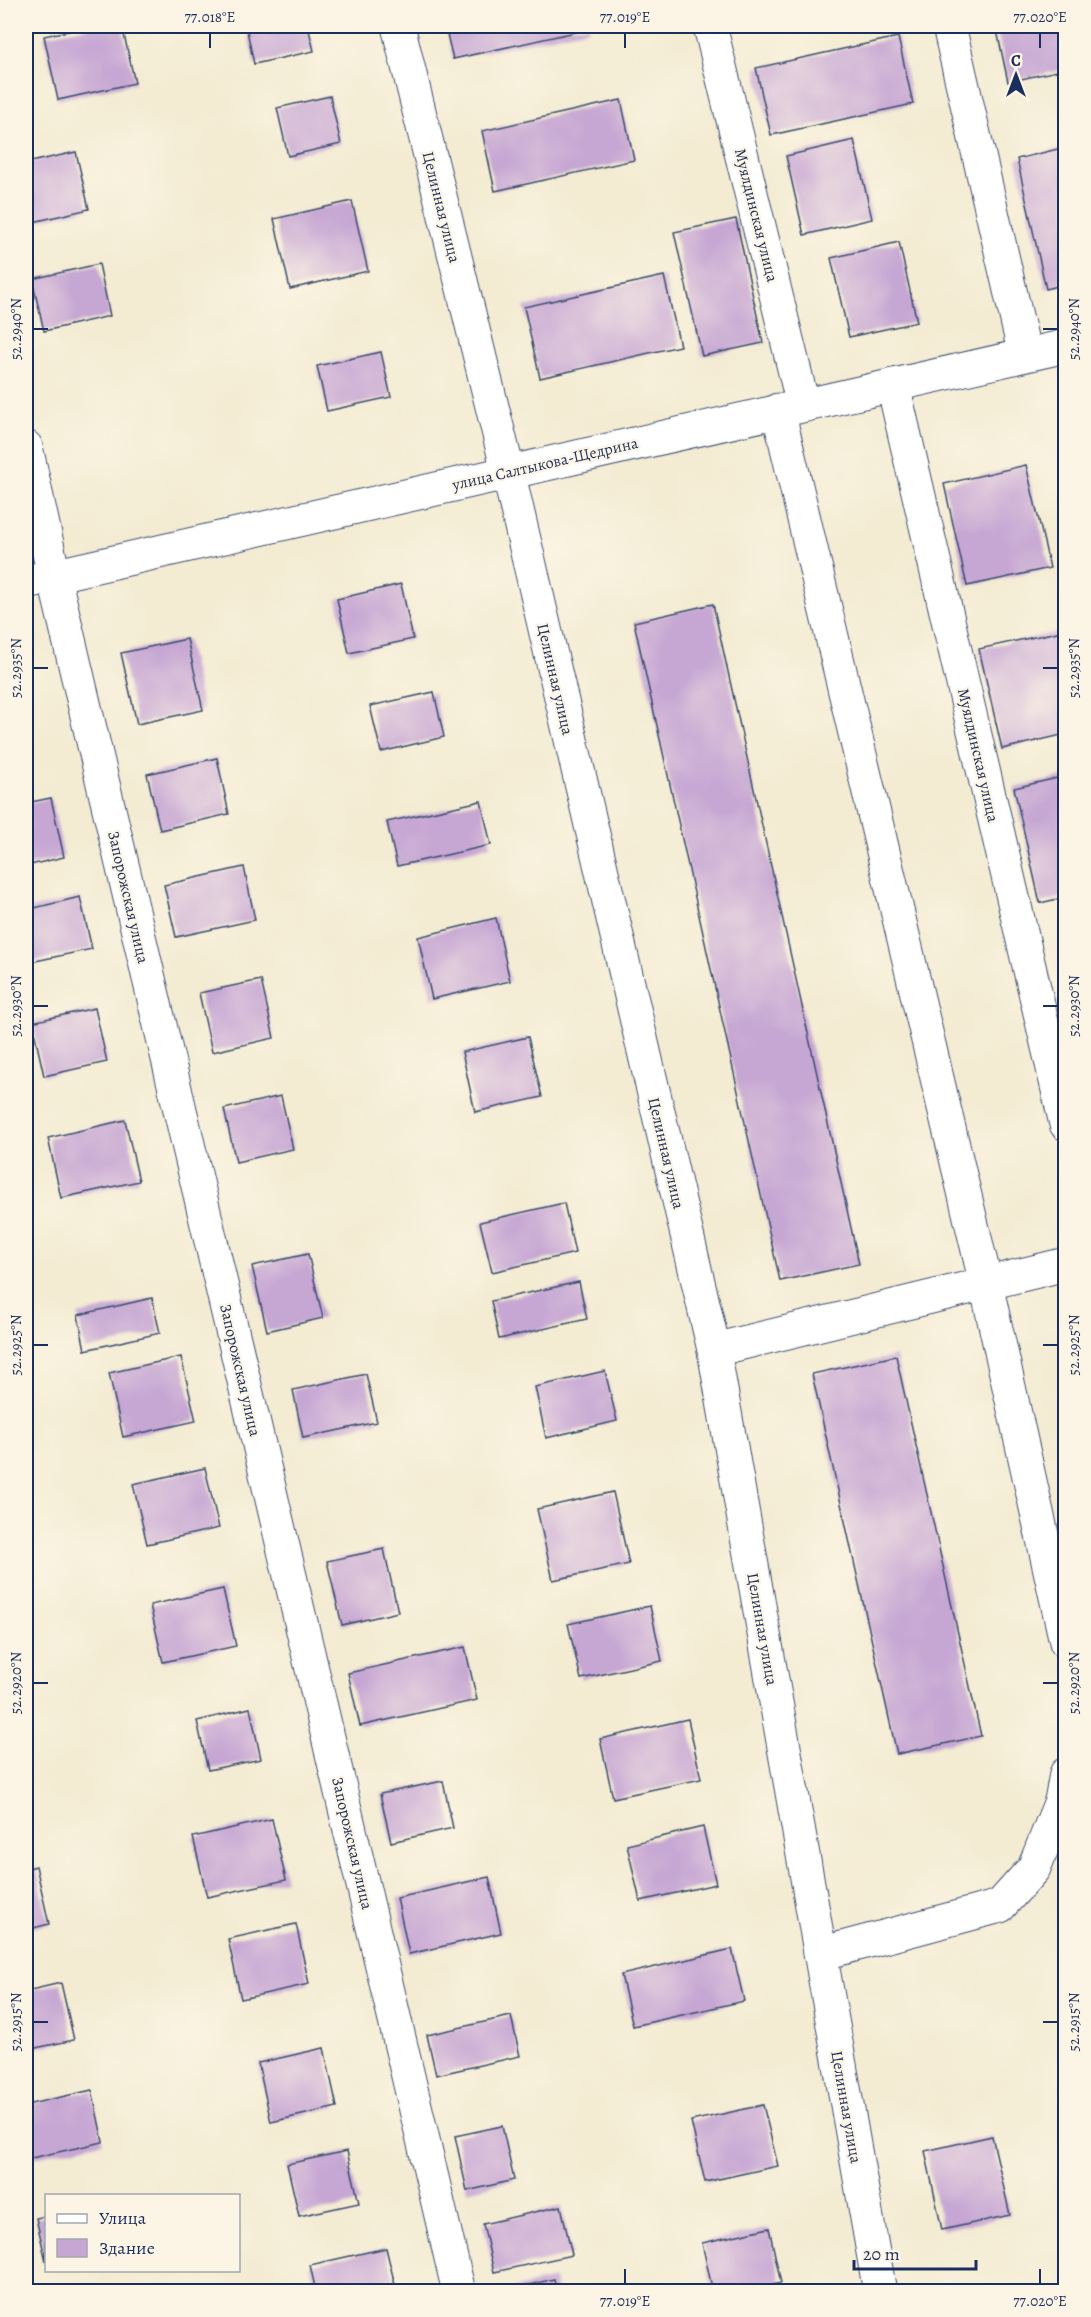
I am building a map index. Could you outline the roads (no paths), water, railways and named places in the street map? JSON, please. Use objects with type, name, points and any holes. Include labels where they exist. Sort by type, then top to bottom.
[{"type":"street","name":"Целинная улица","points":[[398,26],[508,471],[714,1350],[880,2292]]},
{"type":"street","name":"Муялдинская улица","points":[[710,26],[791,407],[1065,1642]]},
{"type":"street","points":[[949,26],[1025,355]]},
{"type":"street","name":"улица Салтыкова-Щедрина","points":[[40,579],[1065,346]]},
{"type":"street","name":"Муялдинская улица","points":[[893,385],[1065,1124]]},
{"type":"street","name":"Запорожская улица","points":[[26,447],[40,579],[459,2292]]},
{"type":"street","points":[[714,1350],[1065,1264]]},
{"type":"street","points":[[820,1954],[1000,1906],[1034,1868],[1061,1800],[1065,1774]]}]
